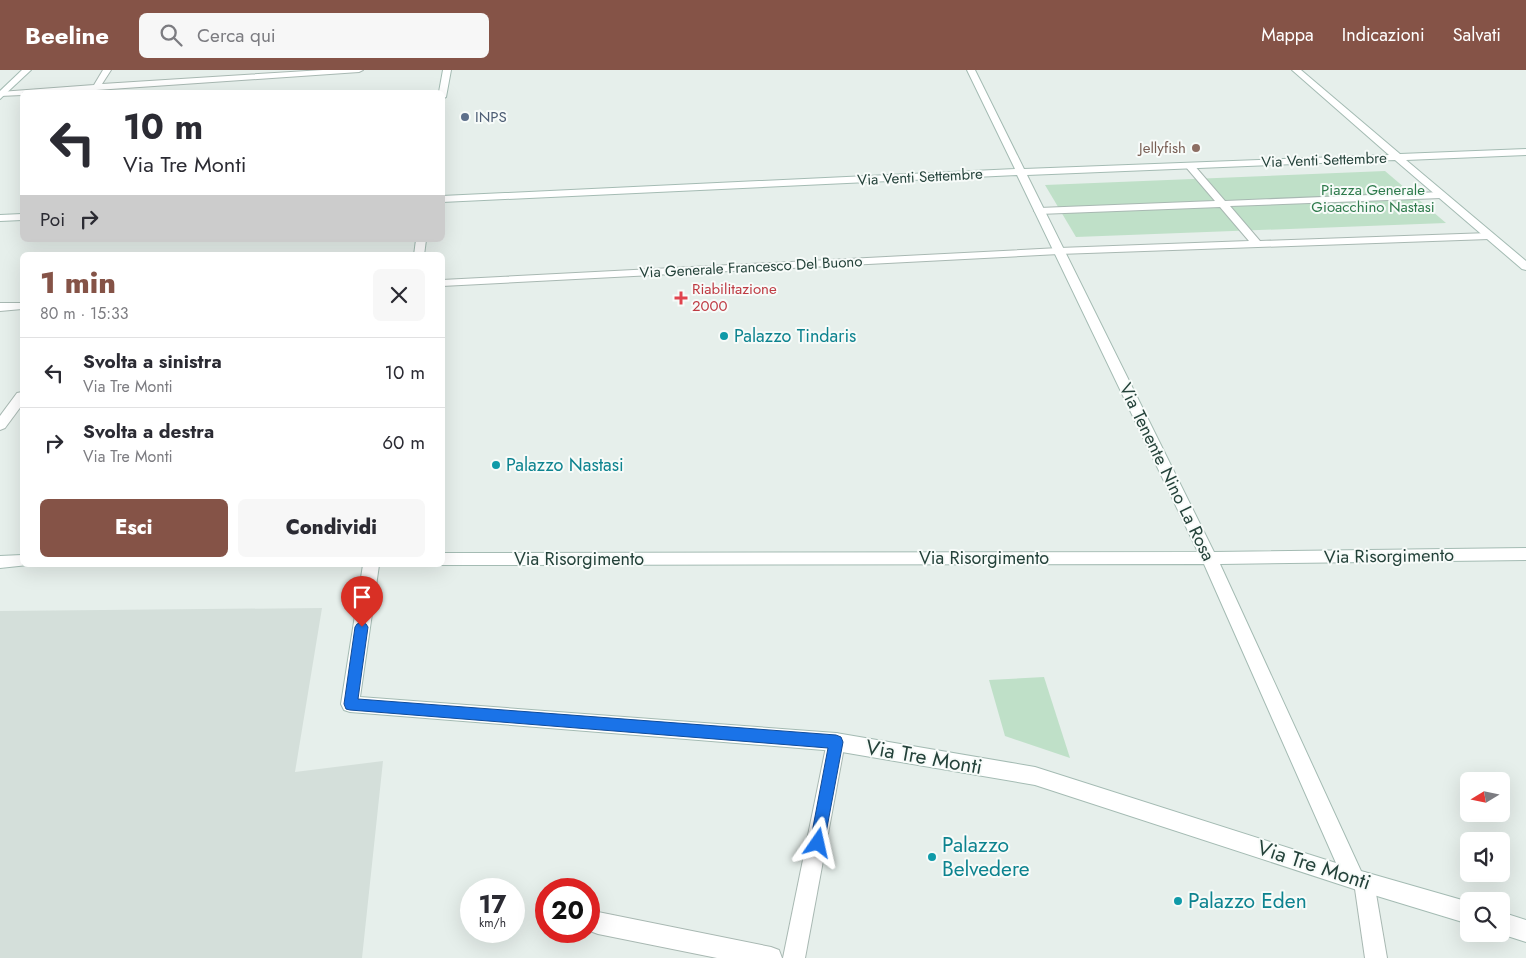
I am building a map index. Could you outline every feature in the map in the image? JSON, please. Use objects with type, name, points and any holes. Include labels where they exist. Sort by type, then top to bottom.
[{"type":"street","points":[[1,95],[26,70]]},
{"type":"street","points":[[96,88],[107,70]]},
{"type":"street","points":[[67,90],[359,70]]},
{"type":"street","points":[[443,90],[446,70]]},
{"type":"street","name":"Via Tenente Nino La Rosa","points":[[971,70],[1209,558],[1359,880],[1376,958]]},
{"type":"street","points":[[1296,70],[1526,267]]},
{"type":"street","points":[[1,95],[20,93]]},
{"type":"street","name":"Via Venti Settembre","points":[[445,199],[1020,172],[1526,152]]},
{"type":"street","points":[[1190,166],[1257,244]]},
{"type":"street","points":[[1039,211],[1441,195]]},
{"type":"street","points":[[0,218],[20,217]]},
{"type":"street","points":[[1059,251],[1490,236]]},
{"type":"street","name":"Via Generale Francesco Del Buono","points":[[445,283],[1059,251]]},
{"type":"street","points":[[0,307],[20,306]]},
{"type":"street","points":[[0,425],[20,399]]},
{"type":"street","name":"Via Risorgimento","points":[[445,559],[1209,558],[1526,554]]},
{"type":"street","points":[[0,562],[20,561]]},
{"type":"street","name":"Via Tre Monti","points":[[371,567],[350,704],[836,742],[1034,776],[1460,910]]},
{"type":"street","points":[[794,958],[836,742]]},
{"type":"street","points":[[600,923],[771,958]]},
{"type":"street","points":[[1510,926],[1526,931]]},
{"type":"shaded area","points":[[322,608],[295,772],[383,761],[362,958],[0,958],[0,611]]},
{"type":"green space","name":"Piazza Generale Gioacchino Nastasi","points":[[1385,171],[1446,223],[1076,237],[1045,185]]},
{"type":"green space","points":[[1044,677],[1070,758],[1005,736],[989,680]]},
{"type":"place","name":"INPS","points":[[465,117]]},
{"type":"place","name":"Jellyfish","points":[[1196,148]]},
{"type":"place","name":"Riabilitazione 2000","points":[[681,298]]},
{"type":"place","name":"Palazzo Tindaris","points":[[724,336]]},
{"type":"place","name":"Palazzo Nastasi","points":[[496,465]]},
{"type":"place","name":"Palazzo Belvedere","points":[[932,857]]},
{"type":"place","name":"Palazzo Eden","points":[[1178,901]]},
{"type":"route","points":[[362,627],[350,704],[836,742],[818,843]]}]
